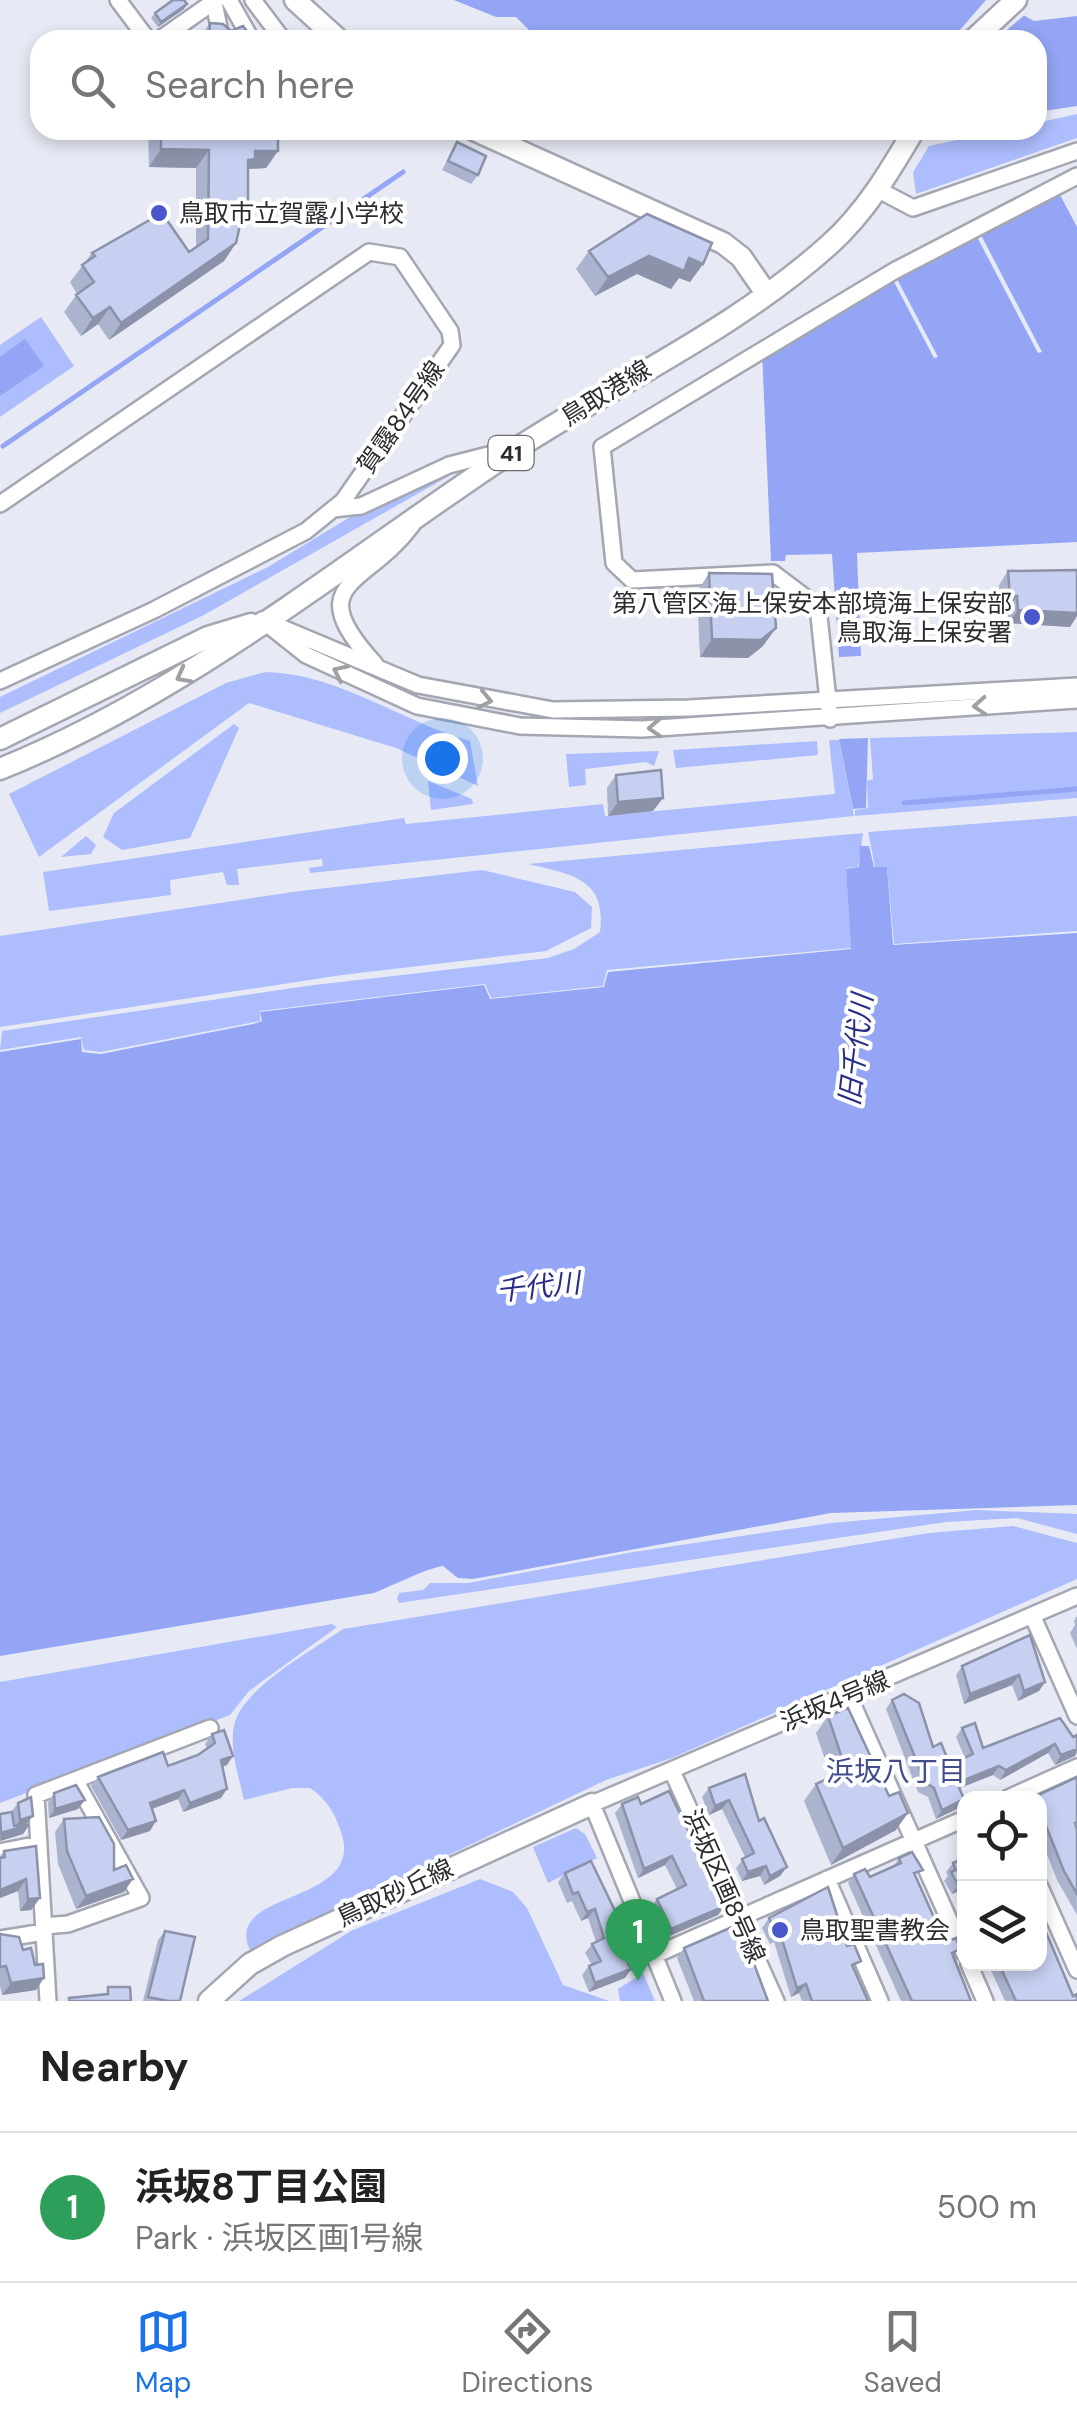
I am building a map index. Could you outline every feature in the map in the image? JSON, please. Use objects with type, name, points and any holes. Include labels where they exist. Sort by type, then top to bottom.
[{"type":"main road","points":[[296,0],[328,30]]},
{"type":"main road","points":[[984,30],[1016,0]]},
{"type":"main road","points":[[496,140],[723,243],[741,257],[766,293]]},
{"type":"main road","name":"鳥取港線","points":[[0,769],[218,658],[262,620],[518,448],[766,293],[828,246],[877,188],[908,140]]},
{"type":"main road","name":"鳥取港線","points":[[0,739],[208,637],[262,620]]},
{"type":"main road","name":"鳥取砂丘線","points":[[209,2001],[250,1964],[282,1946],[592,1804]]},
{"type":"street","points":[[118,0],[140,30]]},
{"type":"street","points":[[253,0],[276,30]]},
{"type":"street","points":[[220,1],[220,30]]},
{"type":"street","points":[[220,1],[244,30]]},
{"type":"street","points":[[174,30],[220,1]]},
{"type":"street","points":[[877,188],[913,208],[1077,152]]},
{"type":"street","points":[[830,719],[818,607],[773,574],[632,580],[614,563],[602,447],[892,272],[1077,176]]},
{"type":"street","name":"賀露84号線","points":[[0,504],[369,252],[400,257],[450,331],[452,345],[333,509],[306,531],[154,610],[0,681]]},
{"type":"street","points":[[333,509],[374,501],[449,465],[518,448]]},
{"type":"street","points":[[380,670],[340,618],[338,600],[352,580],[397,546],[417,518]]},
{"type":"street","points":[[262,620],[317,639],[418,685],[553,710],[689,708],[1077,686]]},
{"type":"street","points":[[262,620],[306,654],[417,706],[520,726],[642,729],[1077,700]]},
{"type":"street","name":"浜坂4号線","points":[[592,1804],[1077,1596]]},
{"type":"street","points":[[1034,1617],[1077,1716]]},
{"type":"street","points":[[848,1694],[957,1937]]},
{"type":"street","points":[[48,2001],[36,1796],[210,1728]]},
{"type":"street","points":[[1024,1791],[1077,1767]]},
{"type":"street","name":"浜坂区画8号線","points":[[672,1771],[776,2001]]},
{"type":"street","points":[[0,1939],[68,1924],[142,1898],[75,1780]]},
{"type":"street","points":[[592,1804],[673,2001]]},
{"type":"street","points":[[653,1956],[957,1822]]},
{"type":"street","points":[[0,1852],[39,1844]]},
{"type":"street","points":[[827,1880],[880,2001]]},
{"type":"street","points":[[1047,1903],[1077,1970]]},
{"type":"street","points":[[972,1971],[985,2001]]},
{"type":"shaded area","points":[[1077,114],[1077,138],[916,194],[913,172],[929,146],[957,140],[1047,140],[1047,121]]},
{"type":"shaded area","points":[[41,317],[74,366],[0,417],[0,345]]},
{"type":"shaded area","points":[[456,472],[202,616],[0,713],[0,697],[268,567],[350,517]]},
{"type":"shaded area","points":[[265,672],[292,674],[344,689],[470,741],[478,786],[396,748],[249,703],[39,857],[9,794],[226,683]]},
{"type":"shaded area","points":[[234,724],[239,728],[190,838],[122,850],[103,837],[114,813]]},
{"type":"shaded area","points":[[1077,732],[1077,798],[855,816],[855,810],[868,808],[867,781],[873,779],[870,738]]},
{"type":"shaded area","points":[[829,740],[839,740],[854,816],[310,873],[309,868],[323,866],[322,859],[237,869],[239,885],[227,885],[223,872],[170,880],[171,895],[49,911],[43,872],[404,818],[406,824],[603,804],[605,816],[835,794]]},
{"type":"shaded area","points":[[817,741],[818,755],[676,768],[673,750]]},
{"type":"shaded area","points":[[659,751],[654,766],[646,762],[585,769],[586,785],[569,787],[566,754]]},
{"type":"shaded area","points":[[428,781],[472,799],[473,804],[431,810]]},
{"type":"shaded area","points":[[1077,816],[1077,931],[894,944],[887,867],[875,867],[868,832]]},
{"type":"shaded area","points":[[863,833],[858,867],[846,868],[851,948],[607,970],[603,986],[491,998],[485,984],[260,1011],[260,1021],[101,1052],[84,1050],[81,1037],[0,1050],[2,1031],[306,986],[548,958],[574,949],[600,932],[601,914],[591,889],[571,876],[528,864]]},
{"type":"shaded area","points":[[86,836],[96,845],[91,854],[61,857]]},
{"type":"shaded area","points":[[482,870],[575,892],[592,907],[591,928],[546,951],[342,975],[0,1027],[0,936],[292,892]]},
{"type":"shaded area","points":[[977,1510],[1077,1514],[1077,1534],[1017,1518],[946,1522],[399,1603],[397,1599],[399,1593],[423,1590],[430,1583],[468,1583],[633,1552],[831,1523]]},
{"type":"shaded area","points":[[1013,1526],[1077,1543],[1077,1579],[672,1758],[606,1780],[250,1950],[247,1930],[256,1916],[316,1886],[334,1873],[343,1856],[336,1819],[326,1802],[310,1788],[292,1788],[244,1800],[233,1751],[235,1722],[252,1695],[266,1682],[343,1629],[929,1533]]},
{"type":"shaded area","points":[[332,1624],[337,1627],[249,1691],[230,1715],[0,1803],[0,1682]]},
{"type":"shaded area","points":[[576,1828],[585,1834],[597,1858],[548,1883],[533,1847]]},
{"type":"shaded area","points":[[480,1879],[513,1892],[527,1908],[563,1985],[609,2001],[239,2001],[351,1931]]},
{"type":"shaded area","points":[[643,1973],[655,2001],[620,2001],[618,1989]]},
{"type":"water","points":[[454,0],[996,0],[1034,21],[1077,16],[1077,106],[1047,110],[1047,30],[529,30],[516,17],[496,17]]},
{"type":"water","points":[[1058,191],[1077,227],[1077,542],[857,553],[861,656],[839,657],[832,554],[786,555],[785,561],[771,561],[762,351],[892,278],[934,358],[938,357],[896,277],[976,235],[1038,353],[1042,352],[980,233]]},
{"type":"water","points":[[25,339],[44,366],[0,396],[0,357]]},
{"type":"water","points":[[868,738],[866,808],[853,809],[839,739]]},
{"type":"water","points":[[860,846],[869,846],[874,867],[887,867],[893,945],[1077,933],[1077,1505],[831,1513],[473,1579],[458,1578],[443,1566],[374,1593],[0,1656],[0,1052],[81,1039],[82,1052],[101,1054],[253,1024],[262,1021],[260,1012],[484,985],[490,999],[604,987],[608,972],[851,949],[846,869],[859,867]]},
{"type":"pier","points":[[986,0],[1007,0],[1028,12],[1007,30],[960,30]]},
{"type":"building","points":[[173,0],[184,0],[187,4],[161,22],[155,13]]},
{"type":"building","points":[[210,23],[223,24],[230,30],[210,30]]},
{"type":"building","points":[[161,140],[278,140],[278,151],[255,151],[255,159],[248,160],[248,217],[240,225],[236,243],[121,323],[110,307],[93,318],[76,295],[94,282],[82,265],[95,256],[92,253],[162,213],[189,252],[208,239],[209,150],[161,149]]},
{"type":"building","points":[[457,142],[486,156],[478,175],[448,161]]},
{"type":"building","points":[[647,214],[712,243],[703,264],[689,258],[684,271],[649,256],[608,277],[589,251]]},
{"type":"building","points":[[1077,570],[1077,613],[1018,610],[1017,596],[1010,597],[1008,571]]},
{"type":"building","points":[[709,573],[772,574],[776,628],[761,640],[712,639]]},
{"type":"building","points":[[661,770],[663,798],[618,802],[616,775]]},
{"type":"building","points":[[1030,1635],[1045,1682],[1024,1691],[1019,1675],[970,1694],[962,1666]]},
{"type":"building","points":[[904,1694],[919,1703],[933,1747],[941,1743],[950,1765],[973,1754],[962,1728],[975,1723],[983,1748],[1060,1718],[1073,1737],[1077,1735],[1077,1749],[1061,1755],[1055,1744],[1006,1770],[999,1766],[957,1783],[960,1791],[957,1791],[957,1802],[942,1810],[934,1788],[925,1782],[892,1700]]},
{"type":"building","points":[[848,1708],[889,1796],[899,1792],[908,1813],[843,1848],[816,1784],[846,1770],[828,1716]]},
{"type":"building","points":[[224,1730],[233,1756],[221,1760],[227,1789],[190,1803],[184,1790],[150,1803],[156,1821],[128,1830],[98,1777],[163,1752],[168,1766],[198,1755],[215,1743],[212,1734]]},
{"type":"building","points":[[745,1774],[759,1821],[764,1818],[787,1867],[770,1876],[766,1866],[748,1872],[742,1859],[754,1853],[729,1800],[715,1806],[709,1788]]},
{"type":"building","points":[[1077,1777],[1077,1894],[1047,1828],[1047,1791]]},
{"type":"building","points":[[76,1785],[85,1800],[55,1809],[54,1793]]},
{"type":"building","points":[[669,1791],[725,1906],[671,1929],[657,1899],[686,1885],[672,1856],[644,1869],[622,1804],[638,1797],[641,1804]]},
{"type":"building","points":[[31,1797],[33,1816],[20,1820],[18,1803]]},
{"type":"building","points":[[12,1812],[14,1826],[29,1825],[1,1833],[0,1814]]},
{"type":"building","points":[[99,1817],[114,1844],[114,1870],[126,1865],[133,1879],[86,1896],[67,1851],[64,1819]]},
{"type":"building","points":[[36,1846],[40,1898],[28,1899],[26,1879],[0,1890],[0,1858],[5,1857],[4,1851]]},
{"type":"building","points":[[912,1852],[923,1870],[914,1873],[946,1942],[956,1938],[957,1950],[952,1953],[971,2001],[912,2001],[854,1874],[865,1869],[870,1877],[901,1863],[899,1858]]},
{"type":"building","points":[[591,1861],[617,1915],[628,1949],[643,1942],[648,1955],[628,1963],[631,1969],[595,1983],[589,1966],[601,1961],[592,1944],[604,1938],[595,1909],[587,1912],[578,1892],[573,1894],[565,1873]]},
{"type":"building","points":[[828,1887],[847,1946],[854,1944],[861,1961],[852,1965],[868,2001],[812,2001],[806,1984],[797,1988],[780,1933],[776,1935],[769,1918]]},
{"type":"building","points":[[739,1924],[768,2001],[704,2001],[684,1948]]},
{"type":"building","points":[[165,1931],[195,1937],[180,2001],[148,1997]]},
{"type":"building","points":[[0,1934],[19,1937],[23,1950],[31,1948],[35,1965],[43,1964],[44,1978],[11,1983],[6,1966],[0,1967]]},
{"type":"building","points":[[1047,1935],[1077,2001],[1016,2001],[1002,1971],[1047,1971]]},
{"type":"building","points":[[108,1987],[130,1987],[131,2001],[69,2001],[108,1994]]},
{"type":"waterway","points":[[3,446],[403,172]]},
{"type":"waterway","points":[[904,803],[1077,789]]},
{"type":"place","name":"鳥取市立賀露小学校","points":[[159,213]]},
{"type":"place","name":"第八管区海上保安本部境海上保安部 鳥取海上保安署","points":[[1032,617]]},
{"type":"place","name":"鳥取聖書教会","points":[[780,1930]]},
{"type":"place","name":"浜坂8丁目公園","points":[[638,1981]]},
{"type":"district","name":"浜坂八丁目","points":[[896,1771]]},
{"type":"water label","name":"旧千代川","points":[[856,1050]]},
{"type":"water label","name":"千代川","points":[[538,1287]]}]
